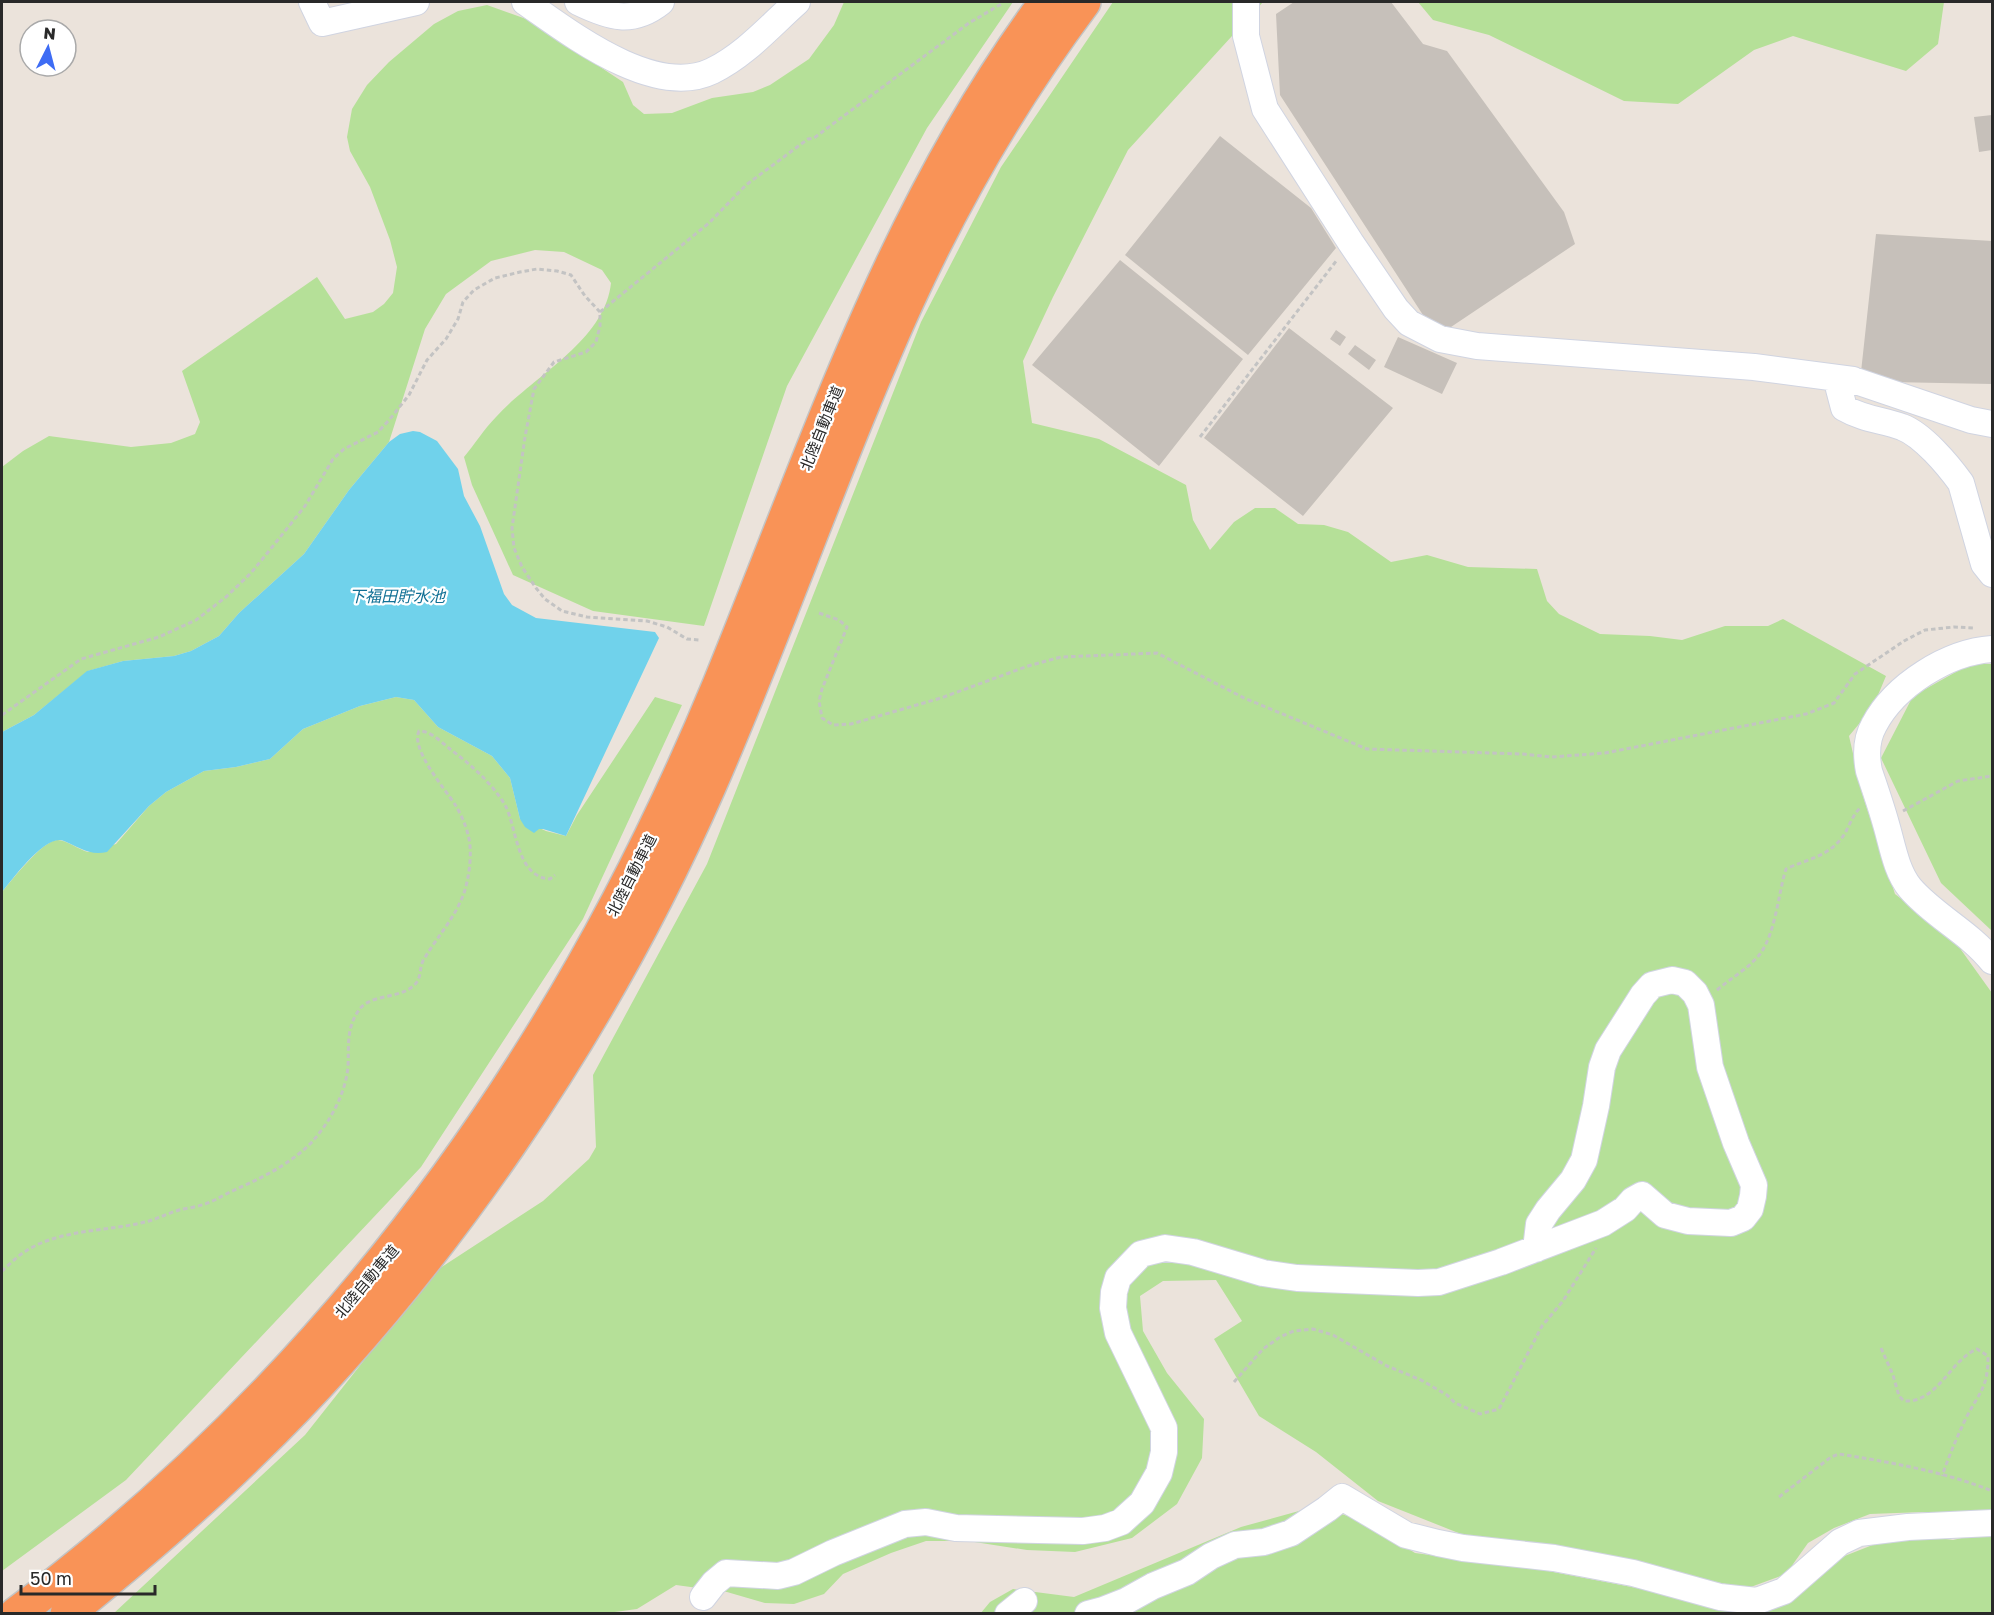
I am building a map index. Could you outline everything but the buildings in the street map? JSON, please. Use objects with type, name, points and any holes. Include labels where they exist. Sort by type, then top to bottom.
[{"type":"highway","name":"北陸自動車道","points":[[16,1614],[100,1547],[161,1494],[217,1443],[282,1376],[352,1298],[416,1220],[465,1154],[524,1066],[581,971],[628,883],[678,781],[719,686],[835,391],[879,289],[927,193],[980,102],[1046,2]]},
{"type":"highway","name":"北陸自動車道","points":[[67,1614],[130,1562],[251,1453],[319,1383],[443,1236],[489,1173],[551,1080],[608,986],[658,892],[707,790],[750,690],[864,400],[909,298],[954,206],[1005,119],[1059,34],[1084,2]]},
{"type":"street","points":[[312,2],[322,23],[416,2]]},
{"type":"street","points":[[525,2],[606,55],[634,69],[668,76],[694,77],[709,73],[726,64],[749,47],[797,2]]},
{"type":"street","points":[[578,2],[620,17],[650,10],[662,2]]},
{"type":"street","points":[[1246,2],[1246,36],[1265,109],[1351,243],[1396,309],[1409,323],[1440,339],[1496,348],[1754,367],[1853,380],[1971,420],[1991,424]]},
{"type":"street","points":[[1853,380],[1839,389],[1844,408],[1858,416],[1904,428],[1924,442],[1961,483],[1984,564],[1992,574]]},
{"type":"street","points":[[1986,639],[1975,650],[1925,674],[1897,696],[1873,727],[1867,744],[1867,758],[1902,875],[1909,887],[1938,914],[1975,942],[1992,961]]},
{"type":"street","points":[[704,1597],[714,1583],[726,1573],[778,1576],[794,1572],[833,1553],[905,1524],[926,1522],[956,1528],[1083,1531],[1106,1528],[1121,1522],[1142,1503],[1159,1473],[1164,1452],[1164,1428],[1118,1333],[1113,1308],[1118,1278],[1141,1254],[1165,1248],[1208,1256],[1263,1273],[1297,1278],[1439,1282],[1536,1249],[1603,1223],[1642,1195],[1665,1215],[1688,1221],[1731,1223],[1743,1218],[1750,1209],[1754,1185],[1736,1143],[1710,1067],[1701,1005],[1695,993],[1685,983],[1672,980],[1652,985],[1642,996],[1608,1050],[1602,1067],[1584,1160],[1573,1180],[1539,1224],[1536,1249]]},
{"type":"street","points":[[1088,1614],[1126,1601],[1153,1586],[1187,1572],[1211,1556],[1235,1545],[1264,1542],[1290,1533],[1342,1497],[1407,1535],[1438,1544],[1554,1558],[1633,1573],[1720,1597],[1757,1601],[1784,1591],[1840,1542],[1858,1533],[1908,1527],[1992,1523]]},
{"type":"path","points":[[600,312],[709,223],[746,185],[808,139],[814,138],[969,23],[1003,3]]},
{"type":"path","points":[[1200,437],[1351,243]]},
{"type":"path","points":[[2,715],[81,659],[159,637],[196,620],[226,597],[252,573],[286,530],[309,499],[333,459],[344,449],[378,432],[390,419],[409,395],[427,360],[446,339],[458,319],[463,302],[474,290],[495,279],[537,269],[571,275],[585,296],[600,312],[600,326],[596,342],[586,352],[554,362],[534,389],[512,528],[514,548],[522,567],[545,599],[562,611],[587,616],[647,621],[666,627],[687,639],[700,640]]},
{"type":"path","points":[[819,613],[839,620],[847,627],[819,701],[822,718],[833,725],[851,724],[941,698],[1028,666],[1061,657],[1157,653],[1244,698],[1367,749],[1552,757],[1605,753],[1806,714],[1833,703],[1855,674],[1904,641],[1925,630],[1954,627],[1986,639]]},
{"type":"path","points":[[2,1271],[27,1250],[50,1240],[81,1232],[149,1221],[177,1210],[205,1204],[260,1179],[299,1154],[312,1141],[344,1090],[348,1066],[348,1039],[352,1021],[361,1007],[366,1004],[412,988],[421,976],[422,962],[450,922],[464,893],[469,863],[469,837],[456,806],[426,762],[418,746],[419,731],[431,734],[469,763],[487,781],[506,807],[524,860],[544,879],[550,879],[555,875]]},
{"type":"path","points":[[1701,1005],[1747,967],[1761,952],[1770,932],[1786,869],[1828,851],[1842,839],[1852,817],[1860,808],[1882,811],[1958,781],[1992,776]]},
{"type":"path","points":[[1234,1382],[1263,1349],[1280,1337],[1294,1331],[1313,1329],[1333,1335],[1387,1366],[1421,1380],[1455,1402],[1480,1414],[1499,1409],[1542,1326],[1563,1300],[1599,1244],[1603,1223]]},
{"type":"path","points":[[1881,1348],[1899,1396],[1904,1401],[1910,1402],[1936,1388],[1966,1353],[1977,1348],[1988,1356],[1988,1374],[1983,1392],[1968,1415],[1942,1476]]},
{"type":"path","points":[[1779,1497],[1831,1457],[1839,1454],[1976,1484],[1992,1491]]},
{"type":"green space","points":[[844,2],[1013,2],[927,128],[787,386],[704,626],[593,611],[513,575],[472,485],[464,457],[487,426],[511,402],[565,357],[581,340],[596,323],[606,304],[611,283],[602,270],[564,252],[535,250],[491,261],[446,294],[425,329],[389,442],[349,490],[304,554],[239,613],[219,636],[191,651],[174,656],[123,661],[88,671],[34,715],[2,732],[2,467],[49,436],[131,447],[171,443],[195,434],[200,422],[182,371],[317,277],[345,319],[373,312],[384,304],[393,293],[397,267],[390,240],[370,187],[350,151],[347,137],[352,109],[367,85],[389,62],[434,24],[458,11],[487,5],[529,20],[623,82],[633,105],[644,114],[672,113],[712,98],[753,92],[770,85],[809,59],[834,25]]},
{"type":"green space","points":[[1113,2],[1263,2],[1128,150],[1023,361],[1032,423],[1099,439],[1186,485],[1193,520],[1210,550],[1234,522],[1255,508],[1275,508],[1298,524],[1324,525],[1348,532],[1391,562],[1427,555],[1468,567],[1537,569],[1547,601],[1559,614],[1600,634],[1682,640],[1725,626],[1768,626],[1783,619],[1886,676],[1873,707],[1849,736],[1862,793],[1895,894],[1954,940],[1992,993],[1992,1513],[1870,1514],[1834,1528],[1808,1543],[1786,1574],[1748,1588],[1466,1536],[1378,1501],[1316,1452],[1259,1416],[1214,1339],[1242,1321],[1216,1280],[1163,1281],[1140,1296],[1143,1331],[1167,1373],[1204,1419],[1202,1458],[1177,1504],[1132,1538],[1075,1552],[1027,1550],[968,1541],[926,1541],[843,1574],[824,1594],[794,1604],[765,1603],[727,1592],[676,1585],[637,1609],[600,1614],[113,1614],[305,1435],[434,1272],[543,1201],[589,1159],[596,1147],[593,1075],[707,864],[921,322],[1001,167]]},
{"type":"green space","points":[[1418,2],[1944,2],[1938,44],[1906,71],[1793,36],[1754,50],[1678,104],[1624,101],[1489,35],[1433,20]]},
{"type":"green space","points":[[1970,664],[1992,664],[1992,931],[1941,883],[1881,758],[1913,696]]},
{"type":"green space","points":[[396,697],[414,700],[438,727],[492,756],[510,778],[520,819],[546,831],[566,836],[577,815],[655,697],[682,705],[583,919],[421,1167],[126,1480],[2,1571],[2,892],[28,862],[51,842],[60,840],[88,852],[116,844],[149,806],[166,792],[204,771],[270,759],[303,729],[360,706]]},
{"type":"green space","points":[[1317,1506],[1366,1522],[1415,1553],[1543,1570],[1658,1592],[1714,1608],[1774,1609],[1837,1559],[1903,1533],[1953,1540],[1992,1531],[1992,1613],[980,1614],[990,1602],[1013,1589],[1074,1597],[1241,1527]]},
{"type":"water","name":"下福田貯水池","points":[[413,431],[437,441],[458,469],[464,496],[480,526],[504,594],[512,605],[536,618],[655,632],[659,638],[566,836],[543,829],[534,833],[525,827],[520,819],[510,778],[492,756],[438,727],[414,700],[396,697],[360,706],[303,729],[270,759],[204,771],[166,792],[149,806],[107,852],[89,852],[57,840],[48,844],[21,868],[2,892],[2,732],[34,715],[87,671],[123,661],[174,656],[191,651],[219,636],[239,613],[304,554],[349,490],[389,442],[400,434]]}]
